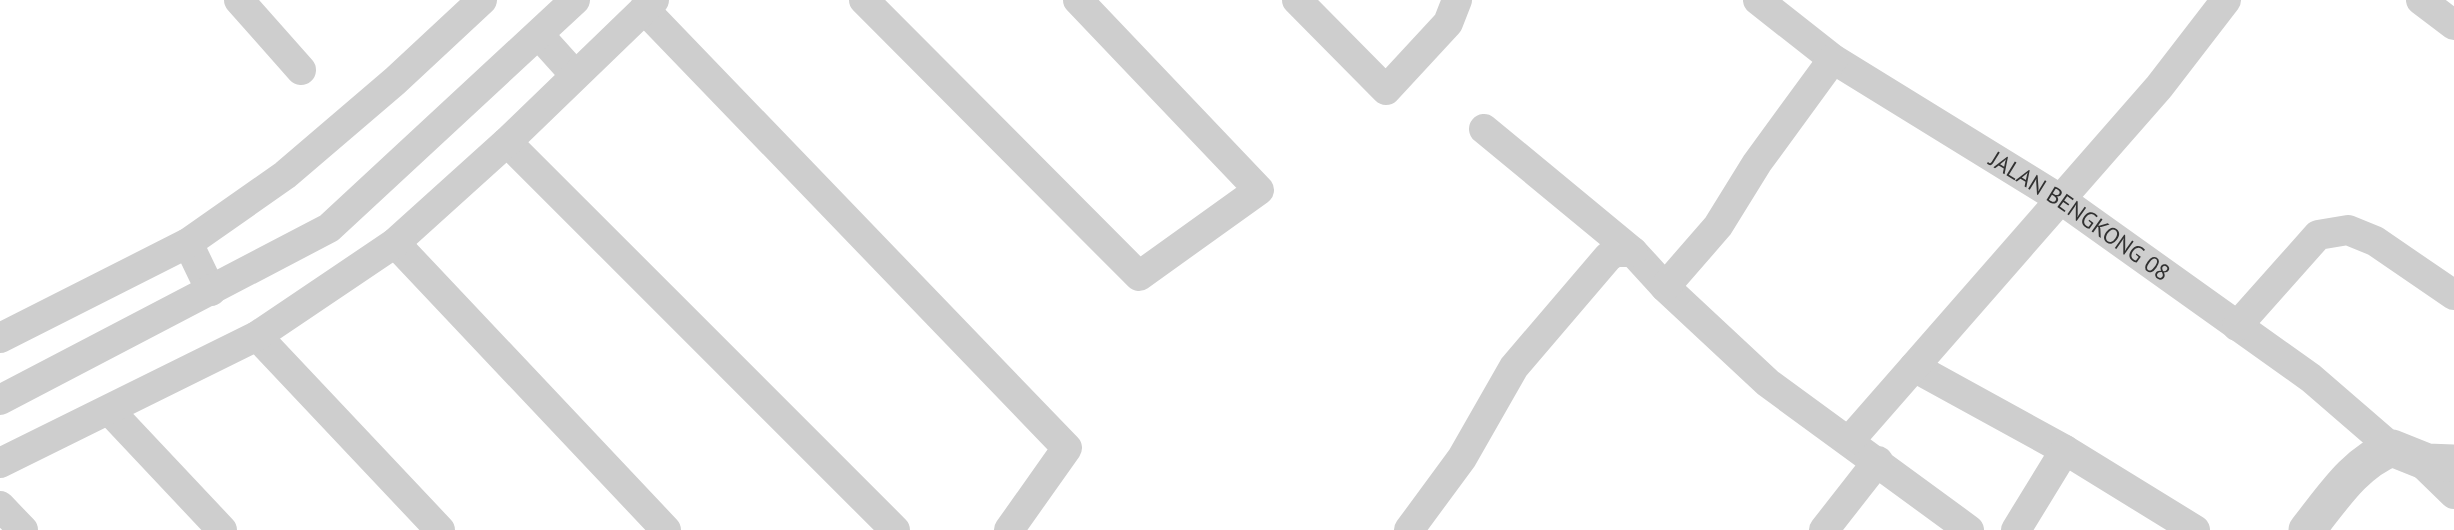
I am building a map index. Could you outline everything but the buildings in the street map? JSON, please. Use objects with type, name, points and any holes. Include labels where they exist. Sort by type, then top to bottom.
[{"type":"street","points":[[239,0],[301,70]]},
{"type":"street","points":[[0,338],[188,243],[285,175],[395,82],[482,0]]},
{"type":"street","points":[[0,400],[328,228],[576,0]]},
{"type":"street","points":[[864,0],[1139,276],[1259,190],[1078,0]]},
{"type":"street","points":[[1297,0],[1386,90],[1448,23],[1457,0]]},
{"type":"street","name":"JALAN BENGKONG 08","points":[[1758,0],[1833,59],[2060,199],[2311,378],[2454,494]]},
{"type":"street","points":[[1850,440],[2160,87],[2226,0]]},
{"type":"street","points":[[2421,0],[2453,23]]},
{"type":"street","points":[[0,463],[257,336],[395,243],[507,142],[649,5],[1067,448],[1009,530]]},
{"type":"street","points":[[539,35],[575,75]]},
{"type":"street","points":[[1664,287],[1718,226],[1757,163],[1833,59]]},
{"type":"street","points":[[1484,129],[1633,252],[1664,287],[1768,383],[1850,440],[1969,530]]},
{"type":"street","points":[[507,142],[895,530]]},
{"type":"street","points":[[2237,326],[2318,235],[2348,230],[2375,241],[2454,295]]},
{"type":"street","points":[[188,243],[211,291]]},
{"type":"street","points":[[395,243],[666,530]]},
{"type":"street","points":[[1409,530],[1461,458],[1514,368],[1608,257],[1621,250],[1633,252]]},
{"type":"street","points":[[257,336],[440,530]]},
{"type":"street","points":[[1914,367],[2065,450],[2194,530]]},
{"type":"street","points":[[109,410],[222,530]]},
{"type":"street","points":[[2016,530],[2065,450]]},
{"type":"street","points":[[2307,530],[2361,465],[2404,453],[2427,462],[2454,463]]},
{"type":"street","points":[[1824,530],[1878,461]]},
{"type":"street","points":[[0,506],[23,530]]}]
